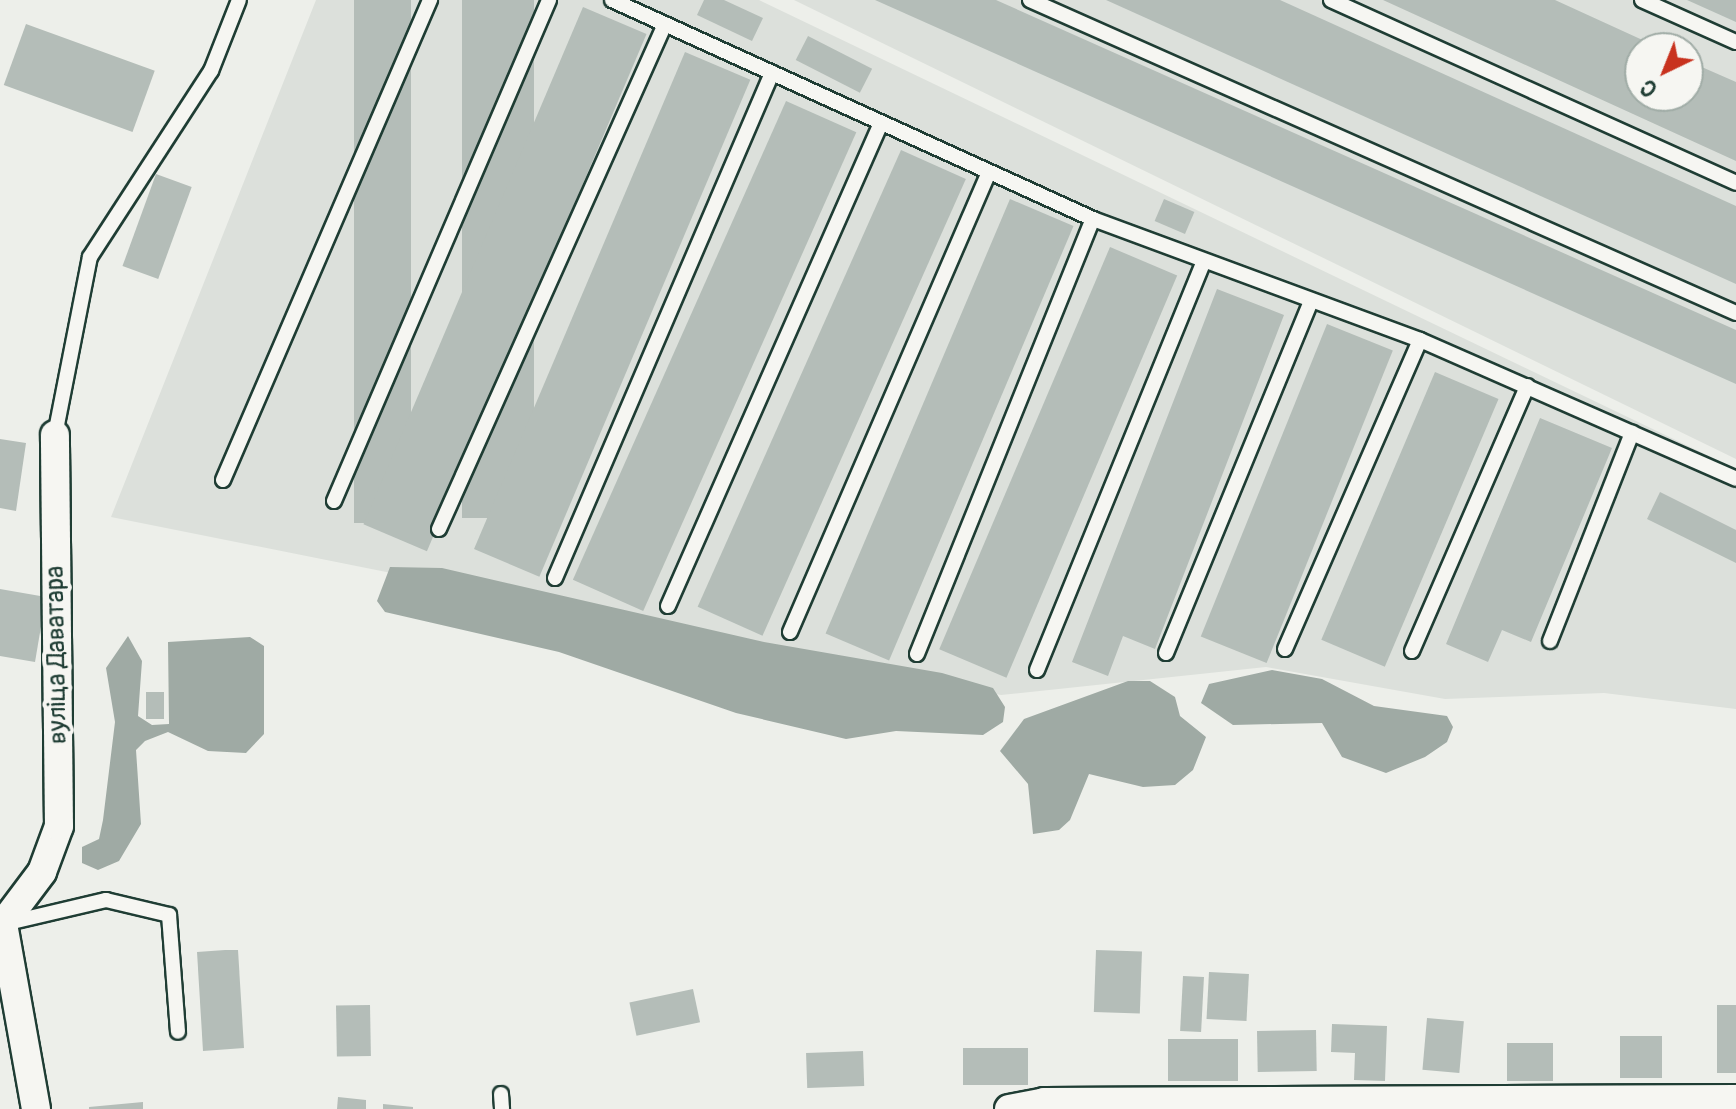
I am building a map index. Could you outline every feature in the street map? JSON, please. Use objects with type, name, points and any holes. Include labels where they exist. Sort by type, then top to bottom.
[{"type":"street","name":"вуліца Даватара","points":[[3,924],[42,872],[59,826],[55,435]]},
{"type":"street","points":[[3,924],[36,1109]]},
{"type":"street","points":[[1009,1109],[1044,1102],[1357,1106],[1718,1102]]},
{"type":"lane","points":[[55,435],[90,257],[211,71],[239,0]]},
{"type":"lane","points":[[223,480],[430,0]]},
{"type":"lane","points":[[334,501],[549,0]]},
{"type":"lane","points":[[612,0],[1093,219],[1203,263],[1420,340],[1736,479]]},
{"type":"lane","points":[[1030,0],[1736,313]]},
{"type":"lane","points":[[1331,0],[1736,183]]},
{"type":"lane","points":[[1642,0],[1736,42]]},
{"type":"lane","points":[[439,529],[665,24]]},
{"type":"lane","points":[[555,578],[772,73]]},
{"type":"lane","points":[[668,606],[881,123]]},
{"type":"lane","points":[[790,632],[989,172]]},
{"type":"lane","points":[[917,654],[1093,219]]},
{"type":"lane","points":[[1037,670],[1203,263]]},
{"type":"lane","points":[[1166,653],[1311,302]]},
{"type":"lane","points":[[1285,649],[1420,340]]},
{"type":"lane","points":[[1412,651],[1527,386]]},
{"type":"lane","points":[[1550,641],[1632,433]]},
{"type":"lane","points":[[3,924],[106,900],[169,915],[178,1032]]},
{"type":"shaded area","points":[[316,0],[759,0],[1736,469],[1736,709],[1604,693],[1445,699],[1266,667],[1001,695],[111,517]]},
{"type":"shaded area","points":[[794,0],[1736,0],[1736,459]]},
{"type":"shaded area","points":[[390,567],[442,568],[764,642],[942,673],[993,688],[1005,707],[1003,722],[983,735],[896,731],[846,739],[736,713],[559,652],[385,612],[377,601]]},
{"type":"shaded area","points":[[128,636],[142,661],[138,716],[152,725],[169,724],[168,642],[250,637],[264,646],[264,734],[246,753],[208,751],[168,732],[145,741],[136,750],[141,824],[119,861],[98,870],[82,863],[82,847],[99,839],[115,722],[106,668]]},
{"type":"shaded area","points":[[1272,670],[1322,679],[1374,706],[1447,716],[1453,727],[1447,742],[1425,757],[1386,773],[1342,757],[1322,723],[1233,725],[1201,703],[1209,684]]},
{"type":"shaded area","points":[[1128,681],[1150,681],[1175,697],[1180,716],[1206,737],[1193,770],[1175,785],[1143,787],[1089,774],[1070,820],[1059,830],[1033,834],[1028,784],[1000,751],[1024,719]]},
{"type":"building","points":[[354,0],[411,0],[411,523],[354,523]]},
{"type":"building","points":[[462,0],[534,0],[534,518],[462,518]]},
{"type":"building","points":[[704,0],[724,0],[763,18],[752,41],[697,15]]},
{"type":"building","points":[[875,0],[996,0],[1736,330],[1736,384]]},
{"type":"building","points":[[1106,0],[1280,0],[1736,206],[1736,284]]},
{"type":"building","points":[[1383,0],[1555,0],[1625,32],[1624,110]]},
{"type":"building","points":[[1687,0],[1736,0],[1736,22]]},
{"type":"building","points":[[583,7],[647,34],[427,551],[363,524]]},
{"type":"building","points":[[26,24],[155,71],[133,132],[4,85]]},
{"type":"building","points":[[808,36],[872,69],[860,93],[796,60]]},
{"type":"building","points":[[685,52],[750,80],[539,577],[474,549]]},
{"type":"building","points":[[1704,68],[1736,82],[1736,161],[1629,112],[1704,112]]},
{"type":"building","points":[[786,101],[856,132],[643,611],[573,580]]},
{"type":"building","points":[[901,150],[966,179],[762,636],[698,607]]},
{"type":"building","points":[[156,174],[192,187],[158,279],[122,266]]},
{"type":"building","points":[[1010,199],[1074,226],[889,660],[826,633]]},
{"type":"building","points":[[1164,199],[1194,212],[1185,234],[1155,221]]},
{"type":"building","points":[[1110,247],[1177,276],[1006,678],[939,649]]},
{"type":"building","points":[[1217,289],[1284,315],[1155,649],[1123,636],[1108,676],[1072,662]]},
{"type":"building","points":[[1327,324],[1393,351],[1267,663],[1201,636]]},
{"type":"building","points":[[1435,372],[1499,399],[1385,667],[1321,640]]},
{"type":"building","points":[[1540,418],[1612,448],[1531,642],[1502,630],[1488,662],[1446,644]]},
{"type":"building","points":[[0,439],[26,443],[16,511],[0,508]]},
{"type":"building","points":[[1660,492],[1736,530],[1736,563],[1647,519]]},
{"type":"building","points":[[0,589],[46,597],[35,662],[0,656]]},
{"type":"building","points":[[146,692],[164,692],[164,719],[146,719]]},
{"type":"building","points":[[238,950],[244,1048],[203,1051],[197,952]]},
{"type":"building","points":[[1096,950],[1142,952],[1140,1014],[1094,1012]]},
{"type":"building","points":[[1209,972],[1249,974],[1246,1021],[1207,1019]]},
{"type":"building","points":[[1183,976],[1204,977],[1201,1032],[1180,1031]]},
{"type":"building","points":[[693,989],[700,1022],[636,1036],[629,1003]]},
{"type":"building","points":[[370,1005],[371,1056],[337,1057],[336,1006]]},
{"type":"building","points":[[1717,1005],[1736,1005],[1736,1073],[1717,1073]]},
{"type":"building","points":[[1427,1018],[1464,1021],[1459,1073],[1422,1070]]},
{"type":"building","points":[[1332,1024],[1387,1026],[1385,1081],[1354,1080],[1355,1053],[1331,1052]]},
{"type":"building","points":[[1316,1030],[1317,1071],[1258,1072],[1257,1031]]},
{"type":"building","points":[[1620,1036],[1662,1036],[1662,1078],[1620,1078]]},
{"type":"building","points":[[1168,1039],[1238,1039],[1238,1081],[1168,1081]]},
{"type":"building","points":[[1507,1043],[1553,1043],[1553,1081],[1507,1081]]},
{"type":"building","points":[[963,1048],[1028,1048],[1028,1085],[963,1085]]},
{"type":"building","points":[[863,1051],[864,1086],[807,1088],[806,1053]]},
{"type":"building","points":[[338,1097],[366,1100],[366,1109],[337,1109]]},
{"type":"building","points":[[143,1102],[143,1109],[89,1109],[89,1107]]},
{"type":"building","points":[[383,1104],[413,1107],[413,1109],[383,1109]]}]
